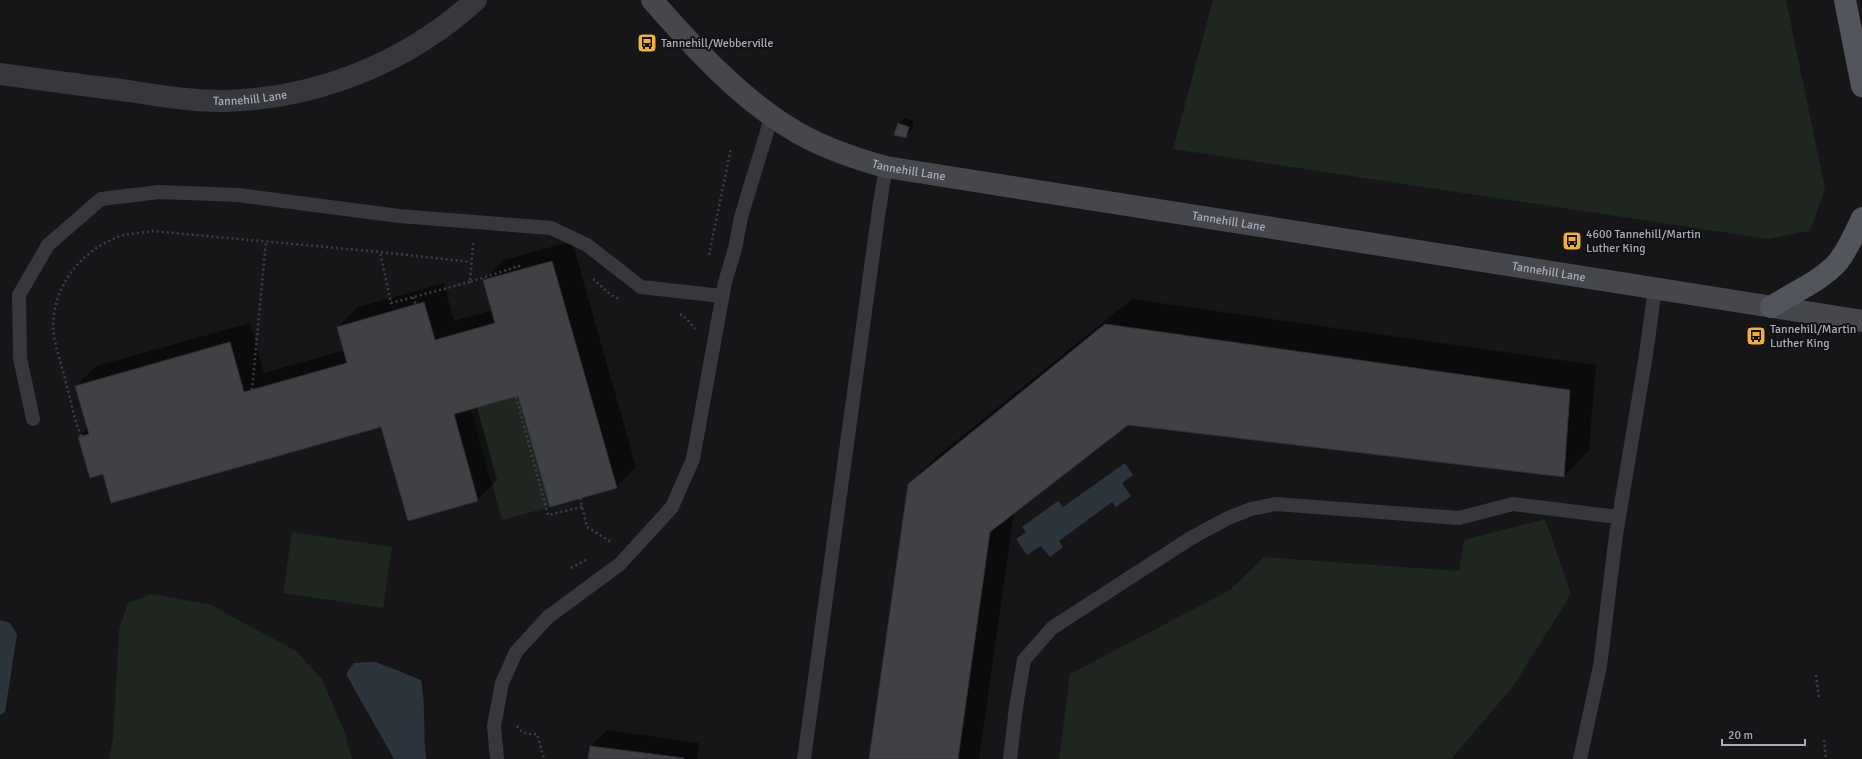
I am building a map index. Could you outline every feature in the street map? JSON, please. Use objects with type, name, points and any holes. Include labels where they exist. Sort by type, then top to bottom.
[{"type":"main road","points":[[1845,0],[1862,86]]},
{"type":"main road","points":[[1771,307],[1820,277],[1834,265],[1847,248],[1862,218]]},
{"type":"street","name":"Tannehill Lane","points":[[0,74],[184,99],[222,101],[259,99],[295,93],[331,84],[367,71],[400,55],[432,36],[476,0]]},
{"type":"street","name":"Tannehill Lane","points":[[652,0],[713,65],[752,102],[799,133],[850,156],[886,167],[1862,321]]},
{"type":"lane","points":[[497,759],[494,726],[502,682],[516,652],[548,616],[620,564],[672,507],[693,459],[722,296],[735,249],[741,217],[772,115]]},
{"type":"lane","points":[[804,759],[886,167]]},
{"type":"lane","points":[[33,419],[20,358],[19,295],[48,245],[101,199],[160,192],[238,195],[399,216],[551,228],[587,245],[641,287],[722,296]]},
{"type":"lane","points":[[1580,759],[1600,666],[1618,517],[1645,361],[1655,289]]},
{"type":"lane","points":[[1010,759],[1016,707],[1024,660],[1052,628],[1203,531],[1228,518],[1276,504],[1459,518],[1513,504],[1618,517]]},
{"type":"path","points":[[708,258],[730,148]]},
{"type":"path","points":[[81,436],[53,327],[63,283],[80,261],[98,246],[125,235],[152,231],[472,262]]},
{"type":"path","points":[[470,282],[473,240]]},
{"type":"path","points":[[252,390],[266,242]]},
{"type":"path","points":[[380,252],[391,303],[470,282],[519,266],[519,270]]},
{"type":"path","points":[[589,276],[611,295],[625,302]]},
{"type":"path","points":[[413,297],[416,304]]},
{"type":"path","points":[[675,311],[687,319],[696,330],[694,337]]},
{"type":"path","points":[[516,397],[548,515],[582,507]]},
{"type":"path","points":[[580,498],[587,527],[612,542]]},
{"type":"path","points":[[607,547],[616,538]]},
{"type":"path","points":[[571,568],[589,558]]},
{"type":"path","points":[[1816,675],[1819,698]]},
{"type":"path","points":[[515,719],[516,726],[521,732],[527,734],[537,734],[544,759]]},
{"type":"path","points":[[1824,740],[1826,759]]},
{"type":"shaded area","points":[[1213,0],[1786,0],[1825,189],[1810,231],[1768,239],[1173,149]]},
{"type":"shaded area","points":[[518,396],[550,507],[502,520],[471,409]]},
{"type":"shaded area","points":[[1125,463],[1133,475],[1122,483],[1131,496],[1116,507],[1112,502],[1059,541],[1063,547],[1050,557],[1041,546],[1027,555],[1016,539],[1026,532],[1022,527],[1058,501],[1063,507]]},
{"type":"shaded area","points":[[1545,519],[1571,594],[1512,688],[1451,759],[1059,759],[1070,674],[1230,590],[1264,557],[1459,571],[1464,540]]},
{"type":"shaded area","points":[[292,532],[392,547],[383,608],[283,593]]},
{"type":"shaded area","points":[[151,594],[209,604],[296,651],[322,679],[345,733],[352,759],[109,759],[113,738],[119,630],[128,603]]},
{"type":"shaded area","points":[[0,620],[10,623],[17,634],[5,712],[0,715]]},
{"type":"shaded area","points":[[376,662],[421,680],[426,759],[394,759],[346,674],[354,663]]},
{"type":"building","points":[[898,123],[909,127],[906,138],[894,135]]},
{"type":"building","points":[[552,261],[617,488],[550,507],[518,396],[454,414],[478,501],[408,521],[381,427],[111,503],[103,474],[90,478],[78,437],[89,434],[75,386],[230,342],[244,392],[347,363],[337,327],[424,302],[435,340],[495,323],[483,280]]},
{"type":"building","points":[[1105,324],[1570,390],[1564,477],[1128,425],[990,532],[958,759],[869,759],[908,484]]},
{"type":"building","points":[[590,746],[684,758],[684,759],[588,759]]},
{"type":"place","name":"Tannehill/Webberville","points":[[647,43]]},
{"type":"place","name":"4600 Tannehill/Martin Luther King","points":[[1572,241]]},
{"type":"place","name":"Tannehill/Martin Luther King","points":[[1756,336]]}]
